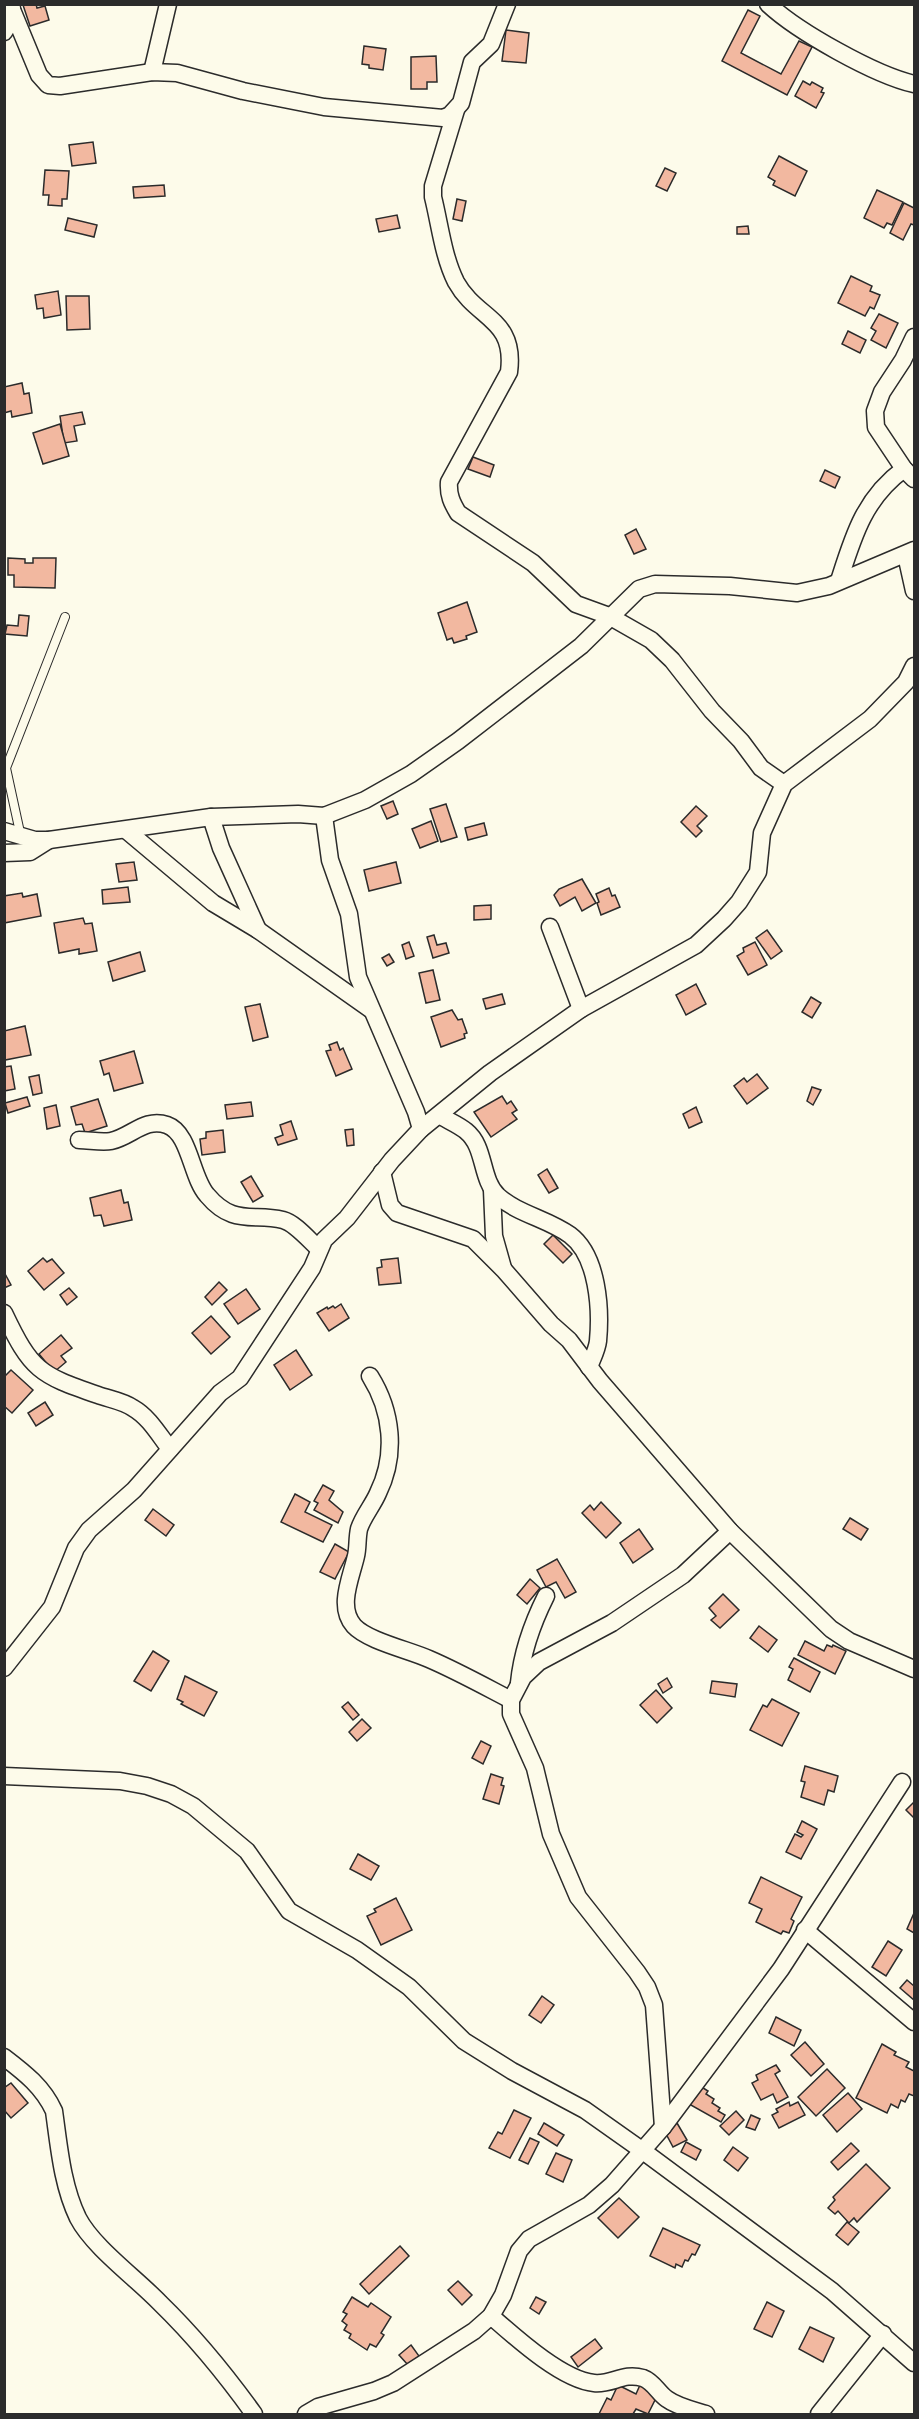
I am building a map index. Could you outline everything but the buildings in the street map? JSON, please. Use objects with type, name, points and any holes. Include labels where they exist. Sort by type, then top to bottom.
[{"type":"street","points":[[152,72],[168,4]]},
{"type":"street","points":[[507,4],[491,44],[472,62],[433,186],[433,197],[449,266],[463,294],[501,329],[509,342],[511,354],[509,372],[449,482],[448,491],[452,504],[458,513],[533,563],[576,604],[609,616],[634,629],[658,646],[672,660],[712,711],[741,741],[761,768],[784,784]]},
{"type":"street","points":[[768,4],[812,36],[879,71],[915,84]]},
{"type":"street","points":[[12,8],[39,75],[48,85],[60,86],[152,72],[177,73],[243,91],[324,107],[443,118],[456,110]]},
{"type":"street","points":[[4,32],[10,25],[12,8]]},
{"type":"street","points":[[839,581],[861,517],[873,500],[909,474],[876,427],[875,411],[882,392],[915,337]]},
{"type":"street","points":[[4,831],[21,837],[49,840],[211,817],[298,814],[324,816],[365,800],[411,774],[581,646],[639,589],[655,584],[730,586],[797,593],[839,581],[910,553],[915,591]]},
{"type":"street","points":[[4,1668],[52,1607],[76,1548],[89,1530],[134,1490],[220,1393],[240,1378],[312,1268],[324,1240],[347,1218],[382,1172],[420,1129],[490,1073],[581,1009],[696,945],[724,920],[739,902],[758,872],[762,834],[784,784],[870,719],[906,682],[915,666]]},
{"type":"street","points":[[324,816],[330,860],[345,899],[358,977],[416,1112],[420,1129]]},
{"type":"street","points":[[211,817],[221,848],[258,930]]},
{"type":"street","points":[[126,830],[213,903],[258,930],[370,1009]]},
{"type":"street","points":[[4,853],[30,852],[49,840]]},
{"type":"street","points":[[550,927],[581,1009]]},
{"type":"street","points":[[439,1115],[468,1132],[481,1156],[492,1190],[512,1206],[570,1235],[583,1247],[591,1261],[599,1316],[598,1344],[589,1367]]},
{"type":"street","points":[[79,1140],[111,1141],[148,1124],[168,1125],[177,1130],[205,1194],[215,1204],[244,1218],[285,1220],[319,1249]]},
{"type":"street","points":[[382,1172],[390,1205],[397,1213],[468,1236],[504,1270],[551,1324],[569,1340],[589,1367],[730,1531],[831,1629],[849,1641],[915,1669]]},
{"type":"street","points":[[492,1190],[494,1236],[504,1270]]},
{"type":"street","points":[[4,1313],[20,1346],[41,1371],[57,1380],[130,1406],[147,1419],[170,1449]]},
{"type":"street","points":[[370,1376],[378,1389],[391,1429],[391,1446],[380,1490],[359,1530],[346,1611],[353,1626],[366,1636],[429,1659],[511,1700]]},
{"type":"street","points":[[519,1683],[539,1662],[612,1623],[683,1575],[730,1531]]},
{"type":"street","points":[[546,1596],[526,1644],[519,1683],[511,1700],[511,1714],[535,1768],[551,1834],[578,1898],[637,1972],[647,1987],[654,2005],[663,2127]]},
{"type":"street","points":[[4,1776],[120,1781],[147,1786],[171,1794],[193,1806],[247,1851],[289,1911],[357,1950],[409,1987],[464,2041],[512,2071],[585,2110],[643,2151],[832,2291],[915,2363]]},
{"type":"street","points":[[306,2415],[318,2408],[393,2383],[474,2331],[491,2316],[503,2295],[519,2251],[529,2239],[589,2205],[612,2185],[663,2127],[752,2010],[902,1782]]},
{"type":"street","points":[[805,1930],[915,2022]]},
{"type":"street","points":[[4,2057],[36,2082],[50,2101],[54,2111],[68,2193],[79,2219],[96,2244],[162,2305],[199,2344],[230,2381],[254,2415]]},
{"type":"street","points":[[491,2316],[523,2344],[581,2381],[595,2384],[606,2383],[620,2377],[645,2379],[669,2400],[706,2415]]},
{"type":"street","points":[[819,2415],[883,2334]]},
{"type":"lane","points":[[21,837],[6,768],[65,617]]}]
